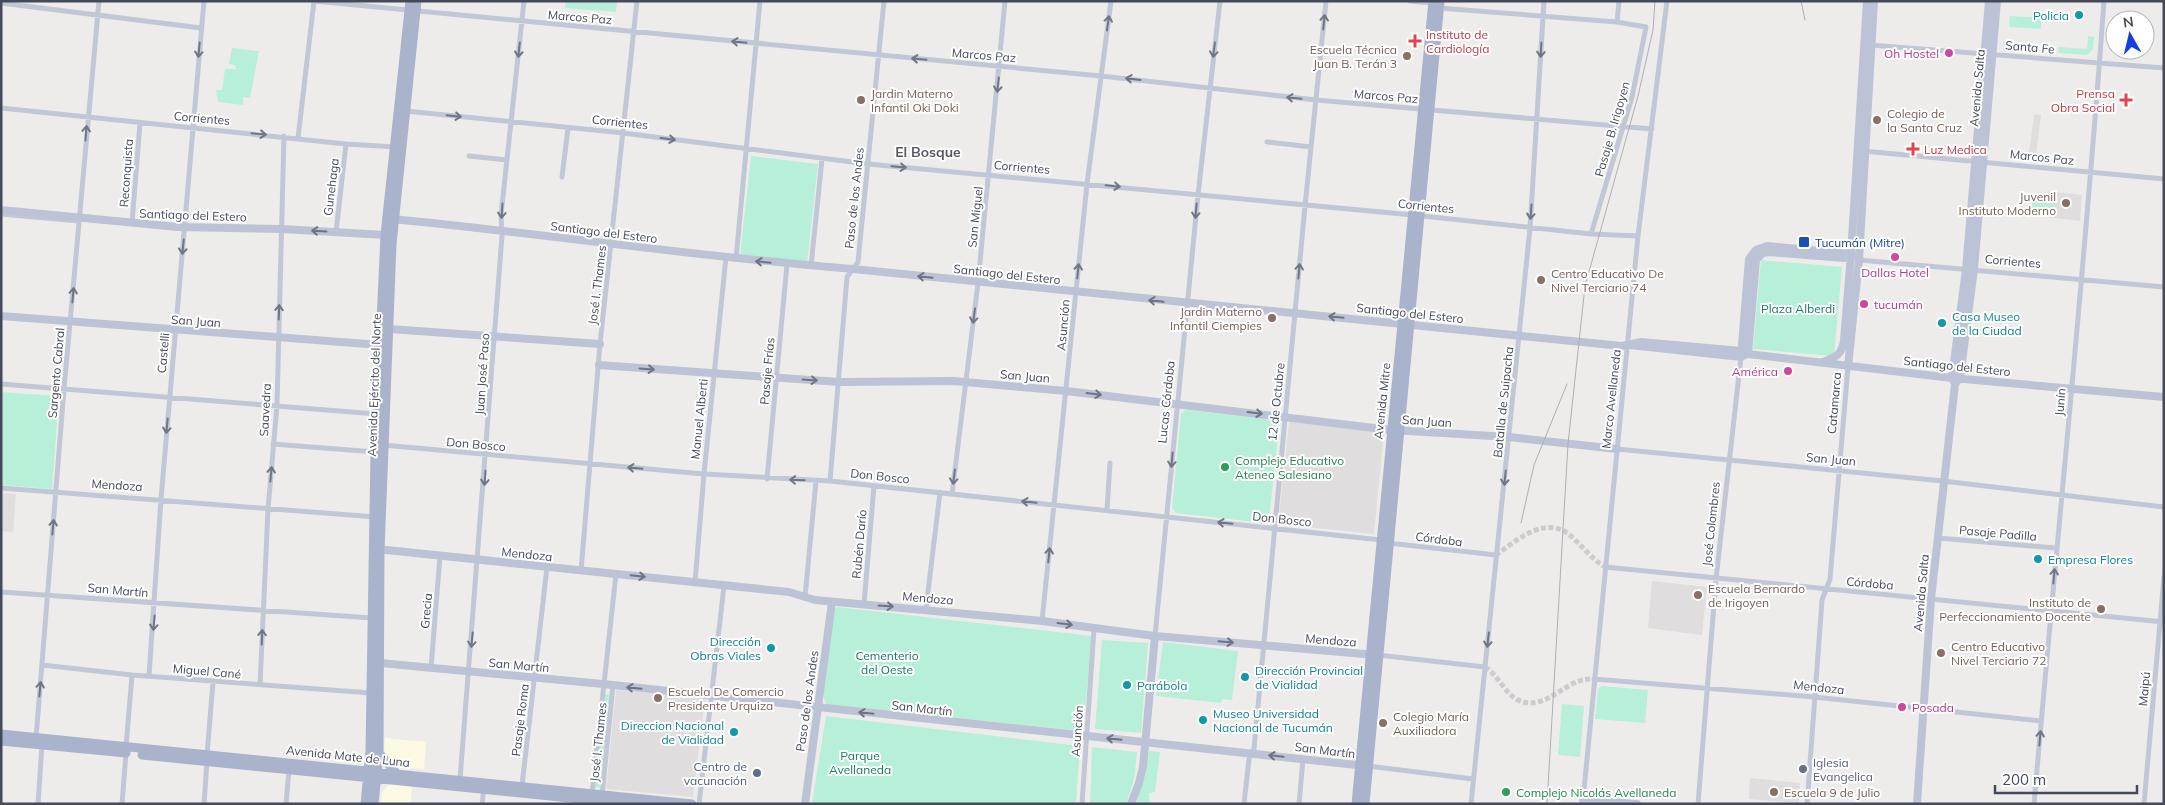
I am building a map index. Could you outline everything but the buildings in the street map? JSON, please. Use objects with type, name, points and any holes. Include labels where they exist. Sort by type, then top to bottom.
[{"type":"main road","name":"Avenida Ejército del Norte","points":[[375,752],[371,670],[378,517],[379,448],[377,414],[384,346],[389,329],[389,222],[411,8],[417,1]]},
{"type":"main road","name":"Avenida Mitre","points":[[1356,804],[1363,766],[1436,3]]},
{"type":"main road","name":"Avenida Ejército del Norte","points":[[397,147],[406,110],[411,8]]},
{"type":"main road","name":"Avenida Ejército del Norte","points":[[379,448],[385,421],[385,235],[389,222]]},
{"type":"main road","name":"Avenida Ejército del Norte","points":[[370,802],[380,663],[377,548]]},
{"type":"main road","name":"Avenida Mate de Luna","points":[[1,734],[126,750],[373,774],[484,789],[602,800],[692,804]]},
{"type":"main road","name":"Avenida Mate de Luna","points":[[1,741],[126,750]]},
{"type":"main road","points":[[375,752],[396,777],[384,783],[370,802],[361,783],[349,772],[375,752]]},
{"type":"main road","name":"Avenida Mate de Luna","points":[[207,758],[289,769],[349,772]]},
{"type":"main road","name":"Avenida Mitre","points":[[1363,766],[1365,804]]},
{"type":"main road","name":"Avenida Mate de Luna","points":[[396,777],[460,780],[522,786],[591,799]]},
{"type":"main road","name":"Avenida Mate de Luna","points":[[602,800],[629,804]]},
{"type":"street","name":"Sargento Cabral","points":[[36,738],[87,118],[99,1]]},
{"type":"street","name":"Castelli","points":[[149,676],[161,499],[204,1]]},
{"type":"street","points":[[298,138],[314,1]]},
{"type":"street","name":"Marcos Paz","points":[[314,1],[411,8],[522,22],[1101,76],[1316,100],[1652,128]]},
{"type":"street","name":"Juan José Paso","points":[[460,780],[507,160],[524,1]]},
{"type":"street","name":"José I. Thames","points":[[580,570],[591,464],[600,344],[637,1]]},
{"type":"street","points":[[736,258],[748,150],[760,1]]},
{"type":"street","name":"Paso de los Andes","points":[[830,482],[847,277],[858,262],[884,1]]},
{"type":"street","name":"San Miguel","points":[[952,494],[978,283],[1005,1]]},
{"type":"street","name":"Asunción","points":[[1042,621],[1087,184],[1111,1]]},
{"type":"street","name":"Lucas Córdoba","points":[[1131,804],[1141,777],[1145,742],[1198,195],[1220,1]]},
{"type":"street","name":"12 de Octubre","points":[[1244,804],[1249,759],[1254,749],[1326,1]]},
{"type":"street","points":[[1410,1],[1543,17],[1617,22],[1619,1]]},
{"type":"street","name":"Batalla de Suipacha","points":[[1470,804],[1530,228],[1544,1]]},
{"type":"street","name":"Marco Avellaneda","points":[[1581,802],[1638,236],[1667,1]]},
{"type":"street","name":"Catamarca","points":[[1867,1],[1868,45]]},
{"type":"street","name":"Catamarca","points":[[1807,804],[1822,600],[1830,580],[1840,471],[1868,45],[1874,1]]},
{"type":"street","name":"Avenida Salta","points":[[1917,804],[1931,599],[1979,160],[1988,53],[1989,1]]},
{"type":"street","name":"Avenida Salta","points":[[1988,53],[1997,1]]},
{"type":"street","name":"Junín","points":[[2034,804],[2056,548],[2083,279],[2104,1]]},
{"type":"street","points":[[1,3],[201,28]]},
{"type":"street","name":"Pasaje B. Irigoyen","points":[[1591,234],[1624,126],[1638,73],[1646,27],[1617,22]]},
{"type":"street","name":"Santa Fe","points":[[1868,45],[2164,68]]},
{"type":"street","name":"Corrientes","points":[[1,108],[284,136],[346,144],[397,147]]},
{"type":"street","name":"Corrientes","points":[[406,110],[623,133],[868,164],[1416,215],[1591,234],[1638,236]]},
{"type":"street","name":"Reconquista","points":[[132,224],[140,123]]},
{"type":"street","points":[[562,176],[568,128]]},
{"type":"street","name":"Saavedra","points":[[260,685],[268,509],[277,405],[284,136]]},
{"type":"street","points":[[1266,142],[1311,147]]},
{"type":"street","name":"Gunehaga","points":[[336,232],[346,144]]},
{"type":"street","name":"Marcos Paz","points":[[1862,151],[1979,160],[2164,179]]},
{"type":"street","points":[[468,156],[507,160]]},
{"type":"street","points":[[810,266],[822,158]]},
{"type":"street","name":"Avenida Salta","points":[[1955,380],[1974,269],[1979,160]]},
{"type":"street","name":"Santiago del Estero","points":[[1,210],[132,224],[282,229],[385,235]]},
{"type":"street","name":"Santiago del Estero","points":[[1,214],[79,219]]},
{"type":"street","name":"Santiago del Estero","points":[[389,222],[502,230],[726,258],[1622,346],[1641,342],[1955,380],[2164,397]]},
{"type":"street","name":"Corrientes","points":[[1757,253],[1854,257],[2164,287]]},
{"type":"street","name":"José Colombres","points":[[1698,804],[1716,579],[1729,461],[1757,253]]},
{"type":"street","name":"Catamarca","points":[[1822,363],[1839,355],[1842,351],[1854,257]]},
{"type":"street","name":"Manuel Alberti","points":[[695,582],[726,258]]},
{"type":"street","name":"Pasaje Frías","points":[[767,479],[787,264]]},
{"type":"street","name":"San Juan","points":[[1,316],[384,346]]},
{"type":"street","points":[[389,329],[600,344]]},
{"type":"street","name":"San Juan","points":[[599,365],[839,382],[965,382],[1066,391],[1395,430],[1509,438],[1840,471],[2164,507]]},
{"type":"street","points":[[1,384],[377,414],[385,421]]},
{"type":"street","name":"Don Bosco","points":[[273,444],[486,455],[767,479],[830,482],[940,492],[1384,541]]},
{"type":"street","points":[[1107,510],[1110,462]]},
{"type":"street","points":[[805,597],[816,481]]},
{"type":"street","name":"Rubén Darío","points":[[864,604],[874,486]]},
{"type":"street","name":"Mendoza","points":[[1,488],[378,517]]},
{"type":"street","points":[[926,609],[940,492]]},
{"type":"street","name":"Pasaje Padilla","points":[[1938,538],[2056,548]]},
{"type":"street","name":"Córdoba","points":[[1384,541],[1496,555]]},
{"type":"street","name":"Mendoza","points":[[377,548],[789,592],[832,602],[926,609],[1042,621],[1155,636],[1374,655],[1485,667]]},
{"type":"street","name":"Grecia","points":[[431,668],[440,556]]},
{"type":"street","name":"Pasaje Roma","points":[[522,786],[548,567]]},
{"type":"street","name":"Córdoba","points":[[1605,567],[1826,590],[2162,621]]},
{"type":"street","name":"José I. Thames","points":[[591,799],[616,574]]},
{"type":"street","name":"Maipú","points":[[2144,804],[2162,621],[2164,577]]},
{"type":"street","points":[[699,804],[724,586]]},
{"type":"street","name":"San Martín","points":[[1,592],[372,618]]},
{"type":"street","name":"Paso de los Andes","points":[[805,804],[832,602]]},
{"type":"street","points":[[372,618],[379,627]]},
{"type":"street","name":"Asunción","points":[[1082,804],[1094,629]]},
{"type":"street","points":[[371,670],[380,663]]},
{"type":"street","name":"San Martín","points":[[380,663],[613,685],[1252,753],[1473,779]]},
{"type":"street","name":"Miguel Cané","points":[[42,665],[213,682],[371,693]]},
{"type":"street","points":[[122,804],[132,675]]},
{"type":"street","name":"Mendoza","points":[[1594,679],[1923,708],[2041,721]]},
{"type":"street","points":[[204,804],[213,682]]},
{"type":"street","name":"José I. Thames","points":[[602,800],[613,685]]},
{"type":"street","points":[[36,738],[42,745],[38,804]]},
{"type":"street","points":[[597,743],[607,744]]},
{"type":"street","points":[[1299,804],[1303,759]]},
{"type":"street","points":[[286,804],[289,769]]},
{"type":"street","points":[[482,804],[484,789]]},
{"type":"street","points":[[1581,802],[1637,804]]},
{"type":"shaded area","points":[[2034,114],[2041,115],[2035,161],[2028,160]]},
{"type":"shaded area","points":[[2048,191],[2082,195],[2080,221],[2030,215],[2032,200],[2046,202]]},
{"type":"shaded area","points":[[1289,422],[1384,432],[1374,534],[1278,524]]},
{"type":"shaded area","points":[[1,493],[16,494],[13,532],[1,531]]},
{"type":"shaded area","points":[[1652,581],[1707,587],[1702,635],[1648,628]]},
{"type":"shaded area","points":[[616,690],[705,699],[693,797],[606,789]]},
{"type":"shaded area","points":[[385,738],[426,742],[424,769],[391,767],[384,755]]},
{"type":"shaded area","name":"Escuela 9 de Julio","points":[[1750,778],[1800,783],[1799,803],[1749,799]]},
{"type":"shaded area","points":[[391,782],[412,785],[411,804],[381,804],[382,792]]},
{"type":"green space","points":[[566,1],[617,1],[616,12],[565,8]]},
{"type":"green space","points":[[2010,16],[2041,18],[2041,29],[2009,27]]},
{"type":"green space","points":[[2088,36],[2094,37],[2093,49],[2087,55],[2058,53],[2059,47],[2087,49]]},
{"type":"green space","points":[[232,48],[259,51],[250,98],[243,97],[243,105],[218,102],[216,90],[222,90],[225,69],[236,69],[235,65],[229,64]]},
{"type":"green space","points":[[751,156],[818,164],[807,263],[740,256]]},
{"type":"green space","points":[[2033,202],[2056,205],[2055,218],[2031,214]]},
{"type":"green space","name":"Plaza Alberdi","points":[[1761,260],[1842,267],[1834,356],[1753,349]]},
{"type":"green space","points":[[1,392],[59,396],[52,489],[1,485]]},
{"type":"green space","name":"Complejo Educativo Ateneo Salesiano","points":[[1186,410],[1275,420],[1279,427],[1269,519],[1264,523],[1176,513],[1172,508],[1181,413]]},
{"type":"green space","name":"Cementerio del Oeste","points":[[837,607],[1092,636],[1083,731],[826,704],[823,696],[833,611]]},
{"type":"green space","points":[[1102,640],[1148,643],[1141,733],[1095,729]]},
{"type":"green space","points":[[1163,642],[1238,651],[1232,700],[1222,699],[1221,703],[1156,696]]},
{"type":"green space","points":[[1602,686],[1648,690],[1645,723],[1595,719],[1598,689]]},
{"type":"green space","points":[[605,694],[610,695],[600,787],[595,787]]},
{"type":"green space","points":[[1562,704],[1584,706],[1580,757],[1558,755]]},
{"type":"green space","name":"Parque Avellaneda","points":[[826,716],[1080,746],[1076,804],[812,804]]},
{"type":"green space","points":[[1092,747],[1137,752],[1134,780],[1126,804],[1090,804]]},
{"type":"green space","points":[[1149,751],[1160,752],[1155,792],[1149,793],[1150,804],[1137,804],[1138,795],[1146,774]]},
{"type":"tunnel","points":[[1496,555],[1532,532],[1542,528],[1552,528],[1561,530],[1571,536],[1605,567]]},
{"type":"tunnel","points":[[1485,667],[1514,697],[1526,703],[1542,701],[1579,681],[1594,679]]},
{"type":"railway","points":[[1547,804],[1568,444],[1585,286],[1638,96],[1653,30],[1655,1]]},
{"type":"railway","points":[[1801,1],[1805,20]]},
{"type":"railway","points":[[1521,523],[1534,465],[1567,384]]},
{"type":"place","name":"Policia","points":[[2079,15]]},
{"type":"place","name":"Instituto de Cardiología","points":[[1415,41]]},
{"type":"place","name":"Oh Hostel","points":[[1949,53]]},
{"type":"place","name":"Escuela Técnica Juan B. Terán 3","points":[[1407,56]]},
{"type":"place","name":"Jardin Materno Infantil Oki Doki","points":[[861,100]]},
{"type":"place","name":"Prensa Obra Social","points":[[2126,100]]},
{"type":"place","name":"Colegio de la Santa Cruz","points":[[1877,120]]},
{"type":"place","name":"Luz Medica","points":[[1913,149]]},
{"type":"place","name":"Juvenil Instituto Moderno","points":[[2066,203]]},
{"type":"place","name":"Tucumán (Mitre)","points":[[1804,242]]},
{"type":"place","name":"Dallas Hotel","points":[[1895,257]]},
{"type":"place","name":"Centro Educativo De Nivel Terciario 74","points":[[1541,280]]},
{"type":"place","name":"tucumán","points":[[1864,304]]},
{"type":"place","name":"Jardin Materno Infantil Ciempies","points":[[1272,318]]},
{"type":"place","name":"Casa Museo de la Ciudad","points":[[1942,323]]},
{"type":"place","name":"América","points":[[1788,371]]},
{"type":"place","name":"Complejo Educativo Ateneo Salesiano","points":[[1225,467]]},
{"type":"place","name":"Empresa Flores","points":[[2038,559]]},
{"type":"place","name":"Escuela Bernardo de Irigoyen","points":[[1698,595]]},
{"type":"place","name":"Instituto de Perfeccionamiento Docente","points":[[2101,609]]},
{"type":"place","name":"Dirección Obras Viales","points":[[771,648]]},
{"type":"place","name":"Centro Educativo Nivel Terciario 72","points":[[1941,653]]},
{"type":"place","name":"Dirección Provincial de Vialidad","points":[[1245,677]]},
{"type":"place","name":"Parábola","points":[[1127,685]]},
{"type":"place","name":"Escuela De Comercio Presidente Urquiza","points":[[658,698]]},
{"type":"place","name":"Posada","points":[[1902,707]]},
{"type":"place","name":"Museo Universidad Nacional de Tucumán","points":[[1203,720]]},
{"type":"place","name":"Colegio María Auxiliadora","points":[[1383,723]]},
{"type":"place","name":"Direccion Nacional de Vialidad","points":[[734,732]]},
{"type":"place","name":"Iglesia Evangelica","points":[[1803,769]]},
{"type":"place","name":"Centro de vacunación","points":[[757,773]]},
{"type":"place","name":"Complejo Nicolás Avellaneda","points":[[1506,792]]},
{"type":"place","name":"Escuela 9 de Julio","points":[[1774,792]]},
{"type":"district","name":"El Bosque","points":[[928,152]]}]
